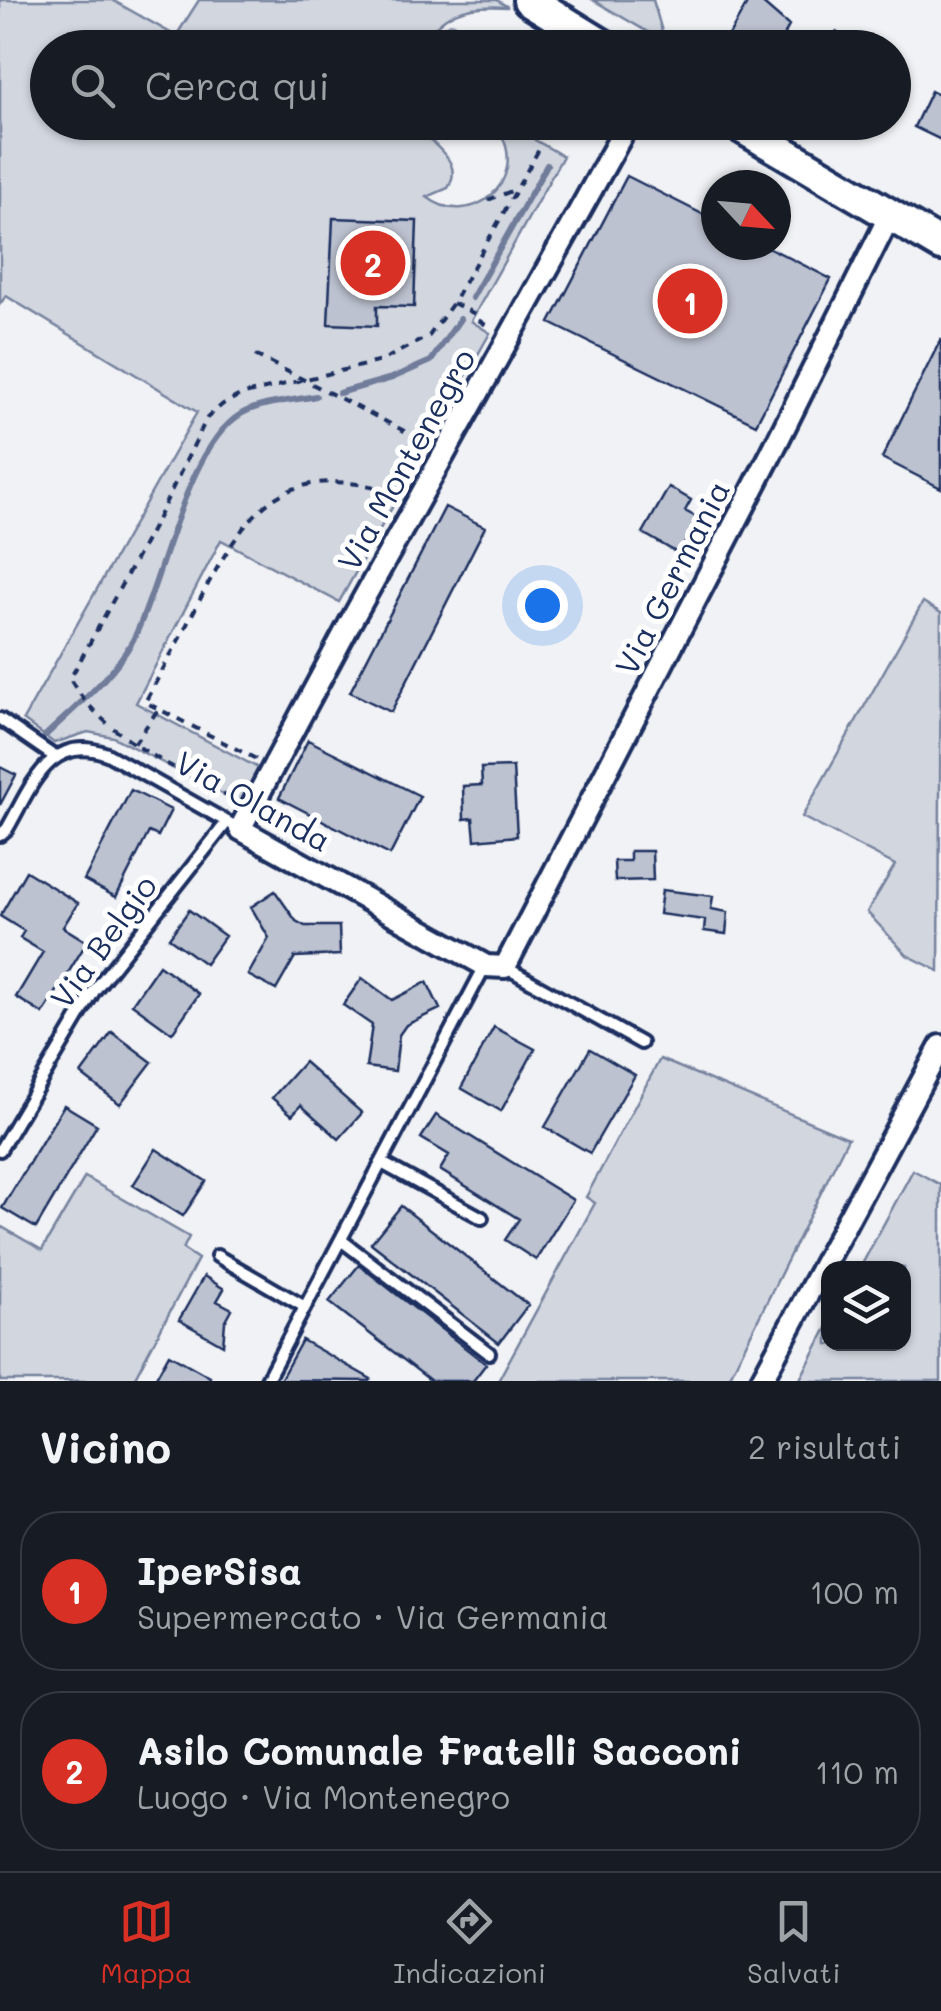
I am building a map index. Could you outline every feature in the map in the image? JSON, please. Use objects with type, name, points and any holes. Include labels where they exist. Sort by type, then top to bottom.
[{"type":"street","points":[[528,0],[577,30]]},
{"type":"street","name":"Via Montenegro","points":[[234,826],[619,140]]},
{"type":"street","points":[[763,140],[941,245]]},
{"type":"street","name":"Via Germania","points":[[496,966],[762,472],[890,215]]},
{"type":"street","name":"Via Olanda","points":[[234,826],[496,966]]},
{"type":"street","points":[[761,1381],[941,1046]]},
{"type":"lane","points":[[0,719],[54,757],[42,769],[7,830],[0,835]]},
{"type":"lane","name":"Via Olanda","points":[[54,757],[90,747],[234,826]]},
{"type":"lane","name":"Via Belgio","points":[[0,1150],[94,991],[234,826]]},
{"type":"lane","points":[[496,966],[641,1043]]},
{"type":"lane","name":"Via Germania","points":[[266,1381],[382,1163],[496,966]]},
{"type":"lane","points":[[382,1163],[482,1218]]},
{"type":"lane","points":[[340,1240],[489,1353]]},
{"type":"lane","points":[[216,1256],[305,1307]]},
{"type":"path","points":[[244,806],[134,744],[92,708],[70,679],[157,520],[207,418],[240,395],[366,366],[415,346],[429,336],[452,303],[542,144]]},
{"type":"path","points":[[488,200],[517,188]]},
{"type":"path","points":[[452,303],[475,314]]},
{"type":"path","points":[[255,355],[429,443]]},
{"type":"path","points":[[266,764],[145,702],[230,544],[252,515],[270,500],[307,484],[348,480],[401,492]]},
{"type":"path","points":[[134,744],[158,710]]},
{"type":"shaded area","points":[[0,0],[112,0],[165,30],[30,30],[30,140],[431,140],[449,160],[452,178],[448,188],[427,197],[444,206],[461,208],[477,205],[501,184],[507,168],[503,140],[535,140],[563,156],[471,321],[490,333],[339,602],[221,540],[136,703],[260,769],[240,803],[113,737],[88,732],[54,743],[23,720],[197,412],[6,296],[0,304]]},
{"type":"shaded area","points":[[199,0],[497,0],[508,7],[467,9],[433,30],[180,30]]},
{"type":"shaded area","points":[[593,0],[653,0],[662,30],[644,30]]},
{"type":"shaded area","points":[[923,602],[941,613],[939,971],[907,955],[867,912],[895,865],[802,817]]},
{"type":"shaded area","points":[[660,1059],[848,1138],[728,1381],[498,1381],[595,1203],[586,1197]]},
{"type":"shaded area","points":[[913,1170],[941,1185],[941,1381],[799,1381],[821,1339],[821,1351],[911,1351],[911,1261],[864,1261]]},
{"type":"shaded area","points":[[85,1177],[189,1237],[183,1249],[198,1259],[133,1381],[0,1381],[0,1226],[42,1250]]},
{"type":"building","points":[[749,0],[759,0],[789,26],[787,30],[732,30]]},
{"type":"building","points":[[931,91],[941,96],[941,140],[914,127]]},
{"type":"building","points":[[627,176],[701,213],[701,260],[791,259],[831,279],[756,424],[550,323]]},
{"type":"building","points":[[333,218],[417,221],[414,307],[377,306],[377,326],[328,324]]},
{"type":"building","points":[[941,339],[941,488],[882,458]]},
{"type":"building","points":[[669,487],[691,500],[685,511],[698,518],[679,554],[643,533]]},
{"type":"building","points":[[445,507],[485,527],[391,712],[350,692]]},
{"type":"building","points":[[308,740],[420,796],[390,855],[279,798]]},
{"type":"building","points":[[0,767],[16,775],[0,805]]},
{"type":"building","points":[[513,767],[517,836],[475,840],[473,818],[464,819],[463,786],[482,785],[481,768]]},
{"type":"building","points":[[131,790],[171,810],[158,836],[149,832],[116,897],[84,880]]},
{"type":"building","points":[[630,851],[652,851],[653,880],[615,881],[614,861],[630,861]]},
{"type":"building","points":[[26,871],[78,903],[63,927],[87,942],[43,1014],[16,997],[43,952],[20,938],[24,931],[0,916]]},
{"type":"building","points":[[662,890],[713,896],[711,909],[728,912],[726,934],[704,931],[705,920],[659,914]]},
{"type":"building","points":[[275,891],[296,921],[305,926],[339,926],[340,955],[295,957],[276,990],[248,975],[269,938],[251,907]]},
{"type":"building","points":[[189,910],[225,936],[205,964],[169,938]]},
{"type":"building","points":[[159,965],[199,994],[172,1033],[132,1004]]},
{"type":"building","points":[[362,978],[392,1000],[427,982],[440,1009],[406,1025],[399,1035],[395,1071],[366,1067],[372,1025],[343,1005]]},
{"type":"building","points":[[494,1027],[535,1049],[501,1111],[461,1088]]},
{"type":"building","points":[[112,1032],[152,1062],[120,1104],[81,1074]]},
{"type":"building","points":[[590,1049],[635,1075],[590,1153],[545,1127]]},
{"type":"building","points":[[304,1062],[362,1113],[339,1139],[301,1105],[292,1115],[272,1098]]},
{"type":"building","points":[[64,1105],[97,1125],[36,1228],[2,1208]]},
{"type":"building","points":[[436,1115],[573,1200],[536,1260],[505,1240],[519,1219],[440,1170],[449,1155],[421,1138]]},
{"type":"building","points":[[156,1149],[206,1181],[183,1216],[133,1185]]},
{"type":"building","points":[[401,1206],[528,1305],[499,1343],[371,1243]]},
{"type":"building","points":[[359,1265],[486,1364],[473,1381],[431,1381],[329,1302]]},
{"type":"building","points":[[204,1276],[224,1289],[217,1301],[232,1309],[225,1322],[223,1345],[179,1320]]},
{"type":"building","points":[[302,1340],[371,1379],[370,1381],[280,1380]]},
{"type":"building","points":[[169,1354],[210,1377],[208,1381],[154,1381]]},
{"type":"waterway","points":[[472,298],[547,165]]},
{"type":"waterway","points":[[339,393],[392,378],[431,361],[460,319]]},
{"type":"waterway","points":[[45,736],[104,679],[133,640],[190,485],[222,431],[249,410],[316,396]]},
{"type":"place","name":"Asilo Comunale Fratelli Sacconi","points":[[373,263]]},
{"type":"place","name":"IperSisa","points":[[690,301]]}]
